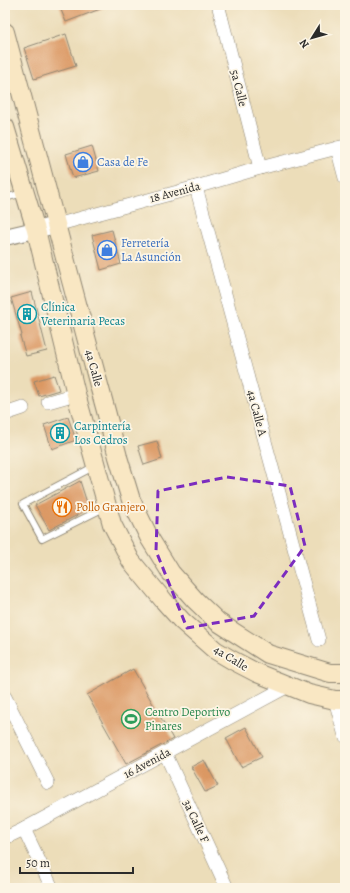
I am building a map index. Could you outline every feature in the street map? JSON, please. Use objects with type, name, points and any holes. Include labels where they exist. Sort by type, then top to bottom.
[{"type":"main road","name":"4a Calle","points":[[5,32],[118,457],[131,500],[150,538],[172,573],[218,622],[268,654],[330,672],[345,673]]},
{"type":"main road","name":"4a Calle","points":[[5,127],[11,157],[25,192],[36,230],[76,394],[112,524],[131,561],[164,601],[182,620],[215,650],[257,673],[288,686],[309,694],[340,700]]},
{"type":"street","name":"5a Calle","points":[[219,8],[260,168]]},
{"type":"street","name":"18 Avenida","points":[[5,237],[56,225],[341,147]]},
{"type":"street","points":[[341,147],[345,178]]},
{"type":"street","name":"4a Calle A","points":[[196,187],[319,640]]},
{"type":"street","points":[[48,402],[76,394]]},
{"type":"street","points":[[5,414],[23,408]]},
{"type":"street","name":"16 Avenida","points":[[5,838],[288,686]]},
{"type":"street","points":[[5,697],[48,783]]},
{"type":"street","points":[[340,700],[345,736]]},
{"type":"street","name":"3a Calle F","points":[[165,753],[227,888]]},
{"type":"street","points":[[24,829],[52,888]]},
{"type":"lane","points":[[5,198],[25,192]]},
{"type":"lane","points":[[96,466],[23,504],[42,539],[108,507]]},
{"type":"highlighted area","points":[[227,477],[290,486],[305,546],[254,616],[187,628],[156,551],[158,491]]},
{"type":"building","points":[[59,5],[107,5],[108,6],[66,22]]},
{"type":"building","points":[[66,34],[76,66],[34,79],[24,48]]},
{"type":"building","name":"Casa de Fe","points":[[92,146],[99,171],[73,178],[66,154]]},
{"type":"building","name":"Ferretería La Asunción","points":[[112,230],[121,264],[101,270],[92,235]]},
{"type":"building","points":[[32,292],[47,351],[26,356],[20,336],[22,335],[11,298]]},
{"type":"building","points":[[54,375],[59,390],[39,396],[34,381]]},
{"type":"building","name":"Carpintería Los Cedros","points":[[68,417],[76,440],[52,449],[44,425]]},
{"type":"building","points":[[157,441],[162,459],[144,465],[138,446]]},
{"type":"building","name":"Pollo Granjero","points":[[80,481],[89,509],[49,530],[35,505]]},
{"type":"building","name":"Centro Deportivo Pinares","points":[[133,669],[173,739],[126,764],[87,695]]},
{"type":"building","points":[[246,727],[262,757],[241,767],[226,738]]},
{"type":"building","points":[[204,760],[218,786],[205,792],[191,767]]},
{"type":"place","name":"Casa de Fe","points":[[83,162]]},
{"type":"place","name":"Ferretería La Asunción","points":[[107,250]]},
{"type":"place","name":"Clínica Veterinaria Pecas","points":[[27,314]]},
{"type":"place","name":"Carpintería Los Cedros","points":[[60,433]]},
{"type":"place","name":"Pollo Granjero","points":[[62,507]]},
{"type":"place","name":"Centro Deportivo Pinares","points":[[131,719]]}]
